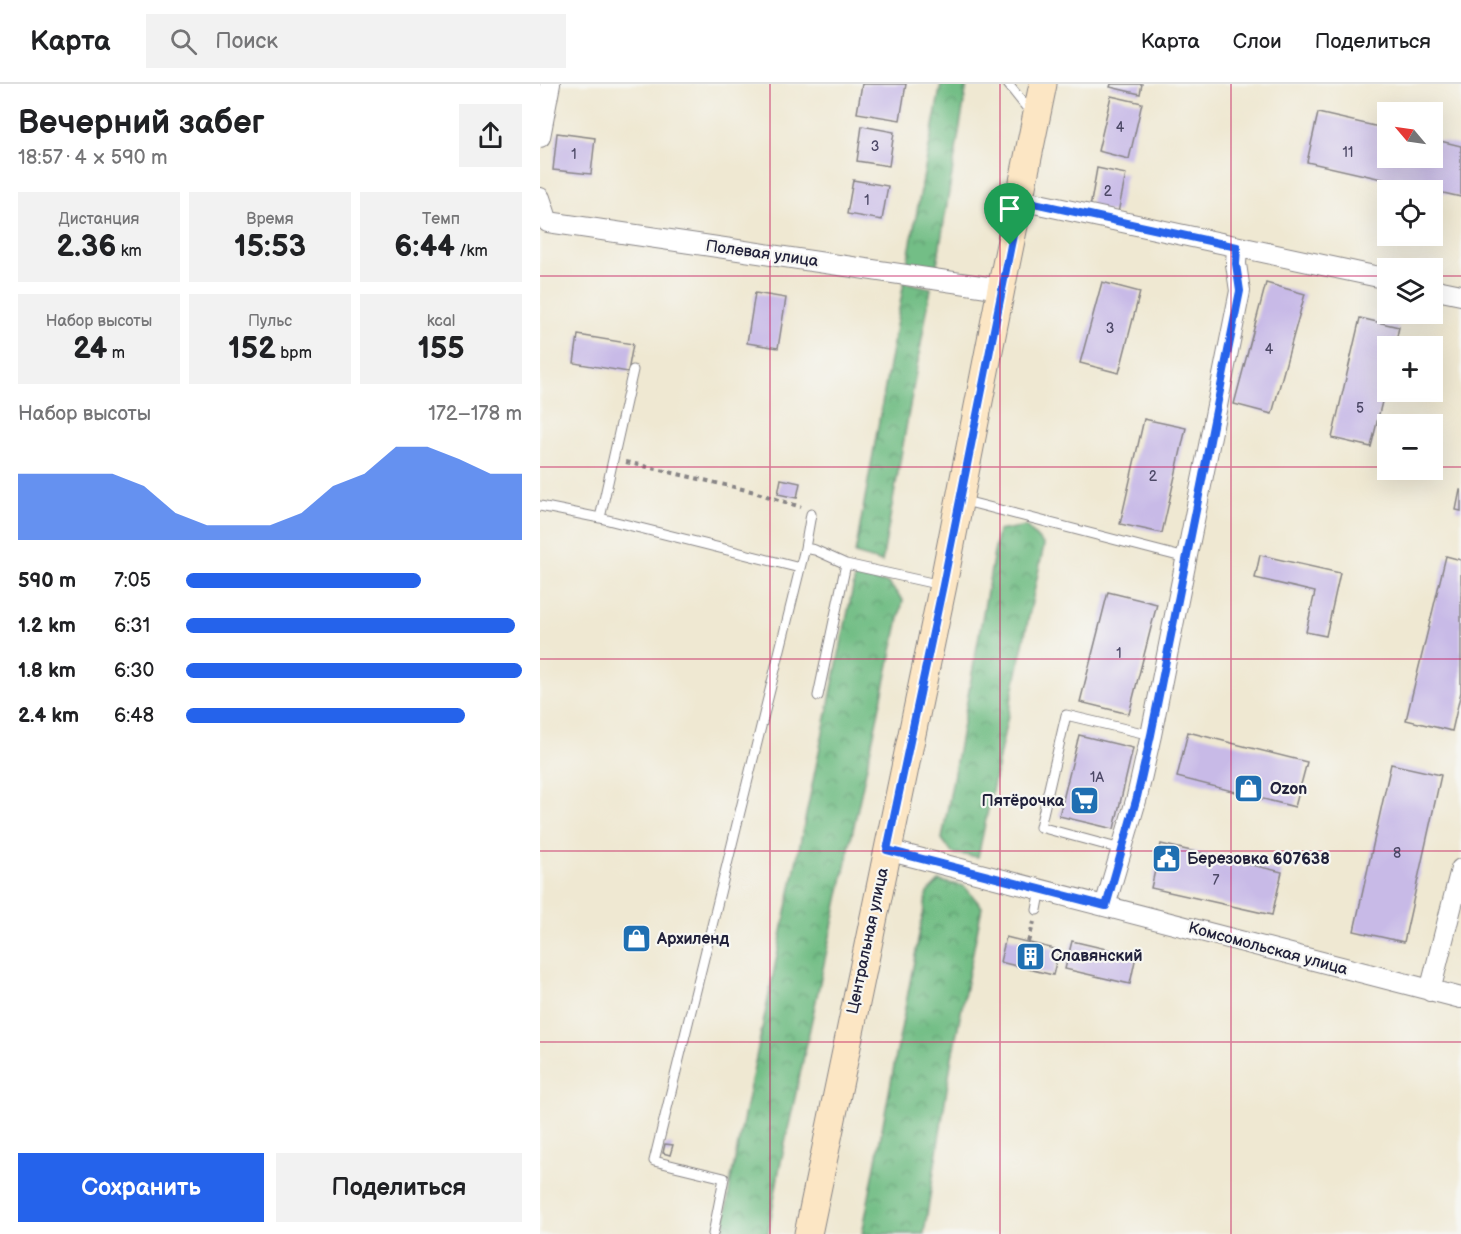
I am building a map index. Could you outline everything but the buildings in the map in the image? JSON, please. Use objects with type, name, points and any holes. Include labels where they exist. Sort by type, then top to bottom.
[{"type":"main road","name":"Центральная улица","points":[[808,1234],[943,585],[1043,84]]},
{"type":"street","points":[[540,137],[550,84]]},
{"type":"street","name":"Полевая улица","points":[[540,198],[544,225],[1001,290]]},
{"type":"street","points":[[1020,200],[1377,277]]},
{"type":"street","points":[[1106,906],[1137,797],[1151,735],[1240,291],[1236,264],[1237,247]]},
{"type":"street","points":[[1443,291],[1461,295]]},
{"type":"street","name":"Комсомольская улица","points":[[887,850],[1461,998]]},
{"type":"street","points":[[1430,991],[1461,869]]},
{"type":"lane","points":[[1008,84],[1036,119]]},
{"type":"lane","points":[[600,518],[633,370]]},
{"type":"lane","points":[[959,499],[1186,558]]},
{"type":"lane","points":[[540,506],[600,518],[800,568]]},
{"type":"lane","points":[[713,1234],[724,1178],[654,1161],[812,514]]},
{"type":"lane","points":[[805,548],[846,564],[943,585]]},
{"type":"lane","points":[[818,696],[846,564]]},
{"type":"lane","points":[[1121,849],[1040,827],[1066,714],[1151,735]]},
{"type":"lane","points":[[1037,910],[1041,889]]},
{"type":"path","points":[[613,459],[751,491],[798,505],[812,514]]},
{"type":"path","points":[[1028,942],[1037,910]]},
{"type":"green space","points":[[941,84],[967,84],[936,270],[907,264]]},
{"type":"green space","points":[[904,282],[931,288],[882,562],[855,554]]},
{"type":"green space","points":[[1026,526],[1044,545],[978,857],[952,853],[942,839],[998,531]]},
{"type":"green space","points":[[855,577],[888,583],[903,600],[779,1171],[768,1234],[723,1234],[731,1179]]},
{"type":"green space","points":[[939,881],[964,886],[982,907],[952,1057],[924,1234],[862,1234],[927,893]]},
{"type":"place","name":"Ozon","points":[[1249,789]]},
{"type":"place","name":"Пятёрочка","points":[[1085,801]]},
{"type":"place","name":"Березовка 607638","points":[[1166,859]]},
{"type":"place","name":"Архиленд","points":[[636,939]]},
{"type":"place","name":"Славянский","points":[[1030,956]]},
{"type":"route","points":[[1020,200],[1237,247],[1236,264],[1240,291],[1227,357],[1151,735],[1137,797],[1106,906],[887,850],[943,585],[1010,245],[1020,200]]}]
